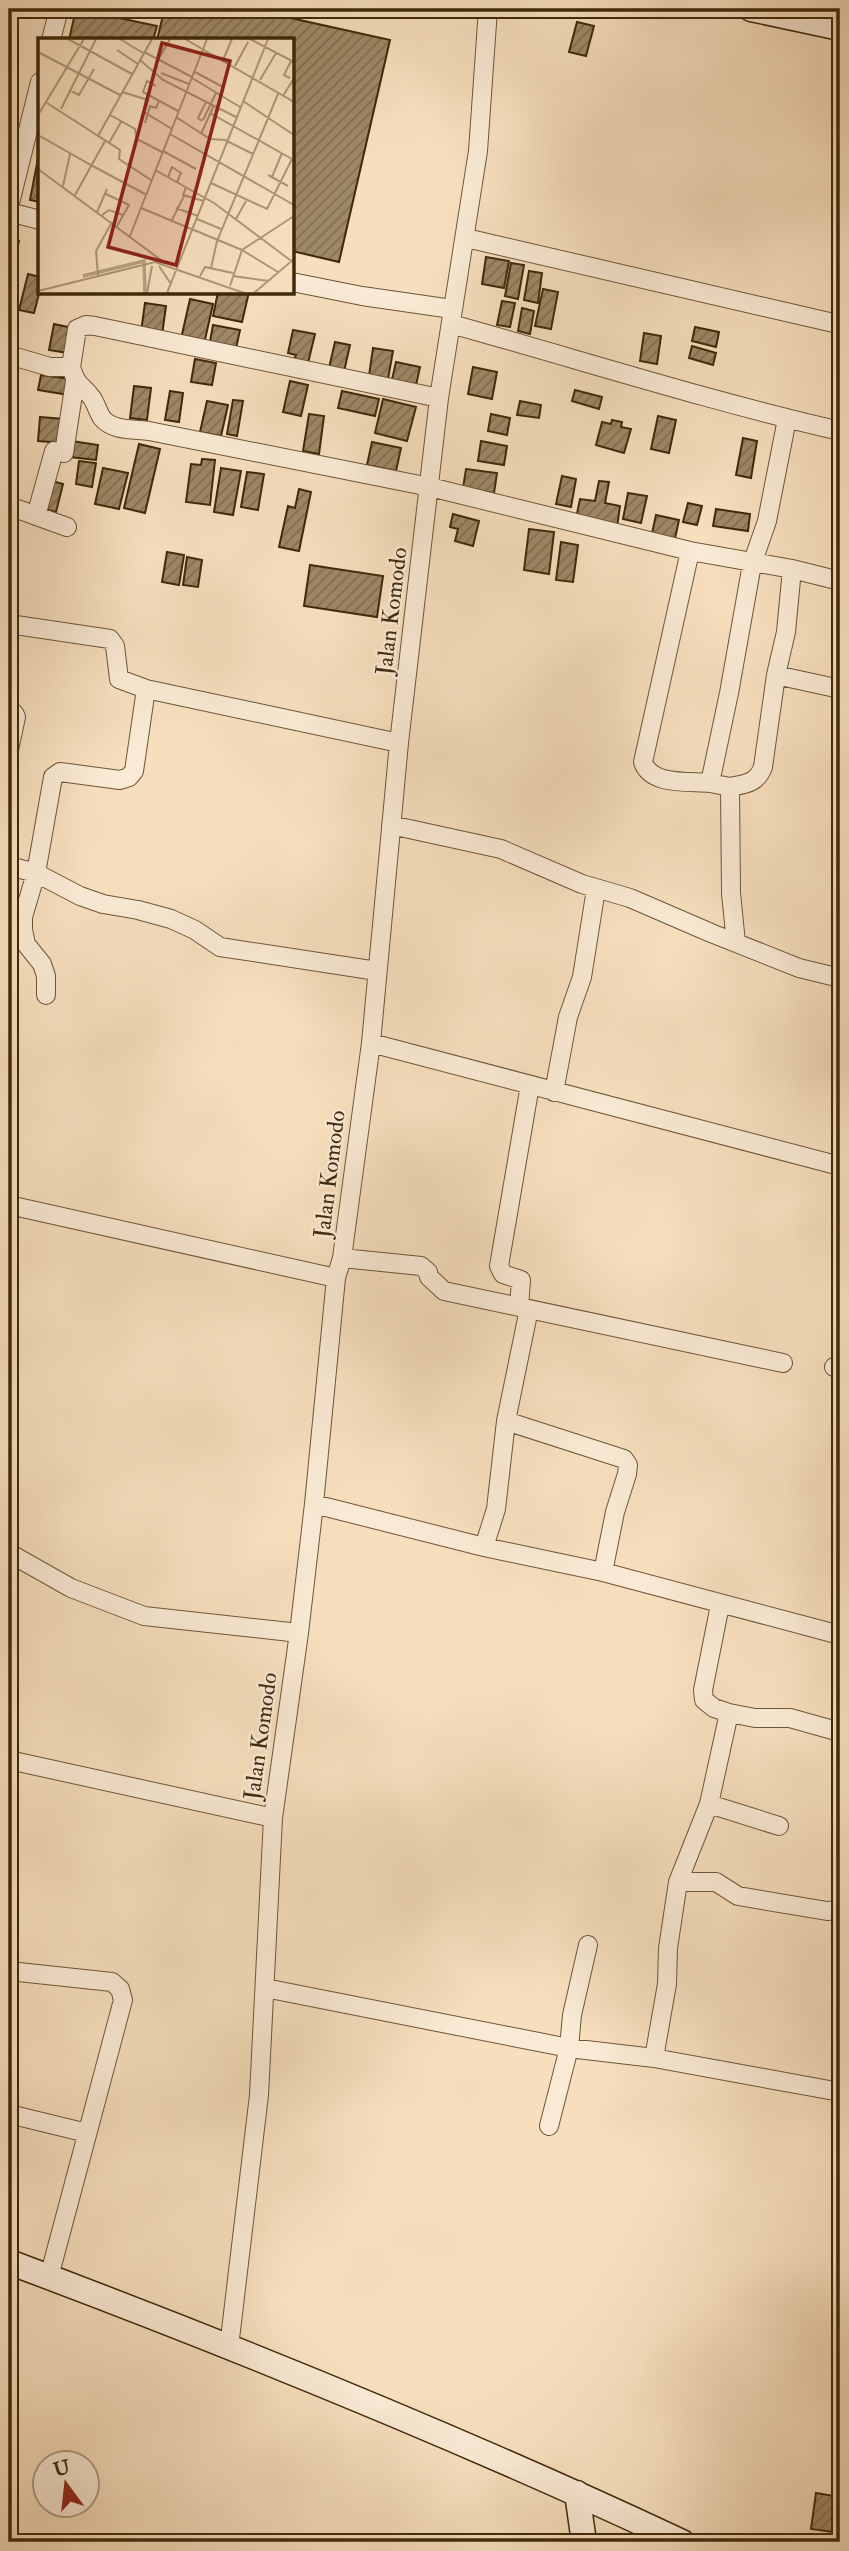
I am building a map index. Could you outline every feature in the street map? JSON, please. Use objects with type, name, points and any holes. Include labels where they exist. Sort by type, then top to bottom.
[{"type":"street","points":[[52,38],[59,9]]},
{"type":"street","name":"Jalan Komodo","points":[[229,2347],[259,2095],[273,1818],[299,1633],[336,1278],[342,1258],[370,1043],[399,743],[439,398],[478,151],[488,9]]},
{"type":"street","points":[[752,9],[840,28]]},
{"type":"street","points":[[38,90],[9,209],[38,219]]},
{"type":"street","points":[[466,237],[838,324]]},
{"type":"street","points":[[294,282],[452,316],[728,405],[840,431]]},
{"type":"street","points":[[36,516],[54,452],[64,453],[77,329],[86,325],[439,398]]},
{"type":"street","points":[[9,355],[73,374],[91,396],[102,417],[109,424],[122,428],[149,431],[430,487],[690,551],[751,564],[792,569],[840,581]]},
{"type":"street","points":[[710,783],[729,693],[751,564],[767,521],[787,419]]},
{"type":"street","points":[[9,506],[67,527]]},
{"type":"street","points":[[690,551],[643,762],[650,774],[659,778],[730,787],[760,777],[769,736],[776,675],[788,623],[792,569]]},
{"type":"street","points":[[9,624],[110,639],[116,646],[119,679],[146,689],[399,743]]},
{"type":"street","points":[[776,675],[840,689]]},
{"type":"street","points":[[46,995],[46,976],[42,964],[26,944],[23,917],[36,873],[53,776],[60,772],[120,780],[130,777],[134,771],[146,689]]},
{"type":"street","points":[[9,711],[16,717],[9,750]]},
{"type":"street","points":[[730,787],[731,892],[736,943]]},
{"type":"street","points":[[391,825],[502,849],[596,889],[630,898],[799,968],[840,978]]},
{"type":"street","points":[[9,866],[36,873],[80,896],[103,904],[171,919],[209,938],[220,947],[377,971]]},
{"type":"street","points":[[554,1092],[568,1017],[582,977],[596,889]]},
{"type":"street","points":[[370,1043],[840,1166]]},
{"type":"street","points":[[484,1547],[496,1509],[506,1420],[524,1308],[521,1280],[503,1273],[499,1266],[530,1085]]},
{"type":"street","points":[[9,1205],[336,1278]]},
{"type":"street","points":[[342,1258],[421,1266],[429,1278],[444,1291],[783,1363]]},
{"type":"street","points":[[506,1420],[624,1459],[628,1465],[603,1572]]},
{"type":"street","points":[[314,1504],[484,1547],[603,1572],[840,1635]]},
{"type":"street","points":[[9,1553],[71,1588],[144,1616],[299,1633]]},
{"type":"street","points":[[720,1605],[703,1690],[704,1700],[714,1708],[729,1713],[755,1718],[790,1718],[840,1732]]},
{"type":"street","points":[[654,2057],[667,1984],[668,1948],[678,1882],[709,1804],[729,1713]]},
{"type":"street","points":[[9,1760],[273,1818]]},
{"type":"street","points":[[709,1804],[779,1826]]},
{"type":"street","points":[[678,1882],[716,1882],[738,1896],[827,1911],[840,1910]]},
{"type":"street","points":[[549,2126],[569,2048],[572,2015],[588,1945]]},
{"type":"street","points":[[9,1971],[112,1982],[120,1989],[123,2000],[49,2277]]},
{"type":"street","points":[[265,1988],[569,2048],[654,2057],[840,2092]]},
{"type":"street","points":[[9,2113],[87,2133]]},
{"type":"street","points":[[9,2262],[229,2347],[577,2493],[682,2542]]},
{"type":"street","points":[[577,2493],[584,2542]]},
{"type":"building","points":[[76,9],[157,26],[154,38],[69,38]]},
{"type":"building","points":[[99,9],[126,9],[125,13]]},
{"type":"building","points":[[172,9],[250,9],[390,40],[339,262],[294,251],[294,38],[157,38],[163,15],[170,17]]},
{"type":"building","points":[[577,22],[594,26],[586,56],[569,52]]},
{"type":"building","points":[[38,158],[38,202],[30,200]]},
{"type":"building","points":[[9,239],[19,241],[14,261],[9,259]]},
{"type":"building","points":[[486,257],[509,261],[504,288],[482,284]]},
{"type":"building","points":[[511,263],[524,265],[518,299],[505,296]]},
{"type":"building","points":[[529,271],[542,273],[538,303],[524,300]]},
{"type":"building","points":[[28,274],[38,276],[39,294],[34,313],[19,310]]},
{"type":"building","points":[[543,289],[558,292],[551,329],[535,326]]},
{"type":"building","points":[[218,294],[249,294],[242,322],[213,316]]},
{"type":"building","points":[[190,299],[213,304],[204,344],[181,339]]},
{"type":"building","points":[[502,301],[515,303],[510,327],[497,325]]},
{"type":"building","points":[[145,303],[166,306],[162,335],[141,332]]},
{"type":"building","points":[[522,308],[534,311],[530,334],[518,331]]},
{"type":"building","points":[[54,324],[73,328],[68,353],[49,350]]},
{"type":"building","points":[[213,325],[240,330],[235,353],[209,347]]},
{"type":"building","points":[[695,327],[719,332],[716,347],[692,341]]},
{"type":"building","points":[[293,330],[315,334],[308,363],[294,360],[296,355],[288,353]]},
{"type":"building","points":[[644,333],[661,336],[657,364],[640,361]]},
{"type":"building","points":[[335,342],[350,345],[343,376],[328,372]]},
{"type":"building","points":[[692,346],[716,353],[713,365],[689,358]]},
{"type":"building","points":[[373,348],[393,351],[388,379],[369,376]]},
{"type":"building","points":[[195,359],[216,363],[212,385],[191,382]]},
{"type":"building","points":[[396,362],[420,367],[415,390],[391,384]]},
{"type":"building","points":[[473,367],[497,372],[492,399],[468,394]]},
{"type":"building","points":[[41,375],[71,379],[69,395],[38,390]]},
{"type":"building","points":[[290,381],[308,385],[301,416],[283,412]]},
{"type":"building","points":[[9,386],[14,388],[9,405]]},
{"type":"building","points":[[134,386],[151,388],[147,420],[130,418]]},
{"type":"building","points":[[575,390],[602,397],[599,409],[572,401]]},
{"type":"building","points":[[170,391],[183,393],[179,422],[165,420]]},
{"type":"building","points":[[342,391],[379,399],[375,416],[338,408]]},
{"type":"building","points":[[383,399],[416,407],[407,441],[375,433]]},
{"type":"building","points":[[233,400],[243,401],[237,436],[227,434]]},
{"type":"building","points":[[207,401],[228,405],[221,436],[200,432]]},
{"type":"building","points":[[520,401],[541,405],[539,418],[517,415]]},
{"type":"building","points":[[309,414],[324,416],[319,454],[303,451]]},
{"type":"building","points":[[491,414],[510,418],[507,435],[488,431]]},
{"type":"building","points":[[658,416],[676,420],[669,453],[651,449]]},
{"type":"building","points":[[40,417],[64,419],[62,443],[38,441]]},
{"type":"building","points":[[612,420],[622,422],[621,427],[631,429],[624,453],[596,445],[602,422],[611,424]]},
{"type":"building","points":[[743,438],[757,441],[751,478],[736,475]]},
{"type":"building","points":[[72,441],[98,445],[96,460],[70,457]]},
{"type":"building","points":[[481,441],[507,446],[504,465],[478,461]]},
{"type":"building","points":[[372,442],[401,448],[396,471],[367,465]]},
{"type":"building","points":[[139,444],[160,449],[145,513],[124,508]]},
{"type":"building","points":[[202,459],[215,460],[210,505],[186,502],[191,464],[201,465]]},
{"type":"building","points":[[79,461],[96,463],[92,487],[76,484]]},
{"type":"building","points":[[103,468],[128,473],[119,509],[95,504]]},
{"type":"building","points":[[221,468],[241,471],[233,515],[214,512]]},
{"type":"building","points":[[466,469],[497,473],[494,493],[463,488]]},
{"type":"building","points":[[247,472],[264,474],[258,510],[241,507]]},
{"type":"building","points":[[562,476],[576,479],[571,507],[556,504]]},
{"type":"building","points":[[48,480],[63,484],[56,512],[41,508]]},
{"type":"building","points":[[599,481],[609,482],[605,503],[620,506],[617,527],[576,519],[580,499],[595,501]]},
{"type":"building","points":[[299,489],[311,492],[299,551],[279,547],[288,506],[295,508]]},
{"type":"building","points":[[628,493],[647,496],[641,523],[623,519]]},
{"type":"building","points":[[688,503],[702,506],[697,525],[683,522]]},
{"type":"building","points":[[716,509],[750,514],[748,531],[713,526]]},
{"type":"building","points":[[453,514],[479,521],[473,546],[455,541],[458,529],[450,527]]},
{"type":"building","points":[[656,515],[679,520],[674,543],[651,538]]},
{"type":"building","points":[[529,529],[554,532],[549,574],[524,570]]},
{"type":"building","points":[[561,542],[578,545],[573,582],[556,580]]},
{"type":"building","points":[[167,552],[184,555],[179,585],[162,582]]},
{"type":"building","points":[[187,557],[202,560],[198,587],[183,585]]},
{"type":"building","points":[[310,565],[383,576],[377,617],[304,606]]},
{"type":"building","points":[[816,2493],[840,2497],[840,2533],[811,2529]]}]
